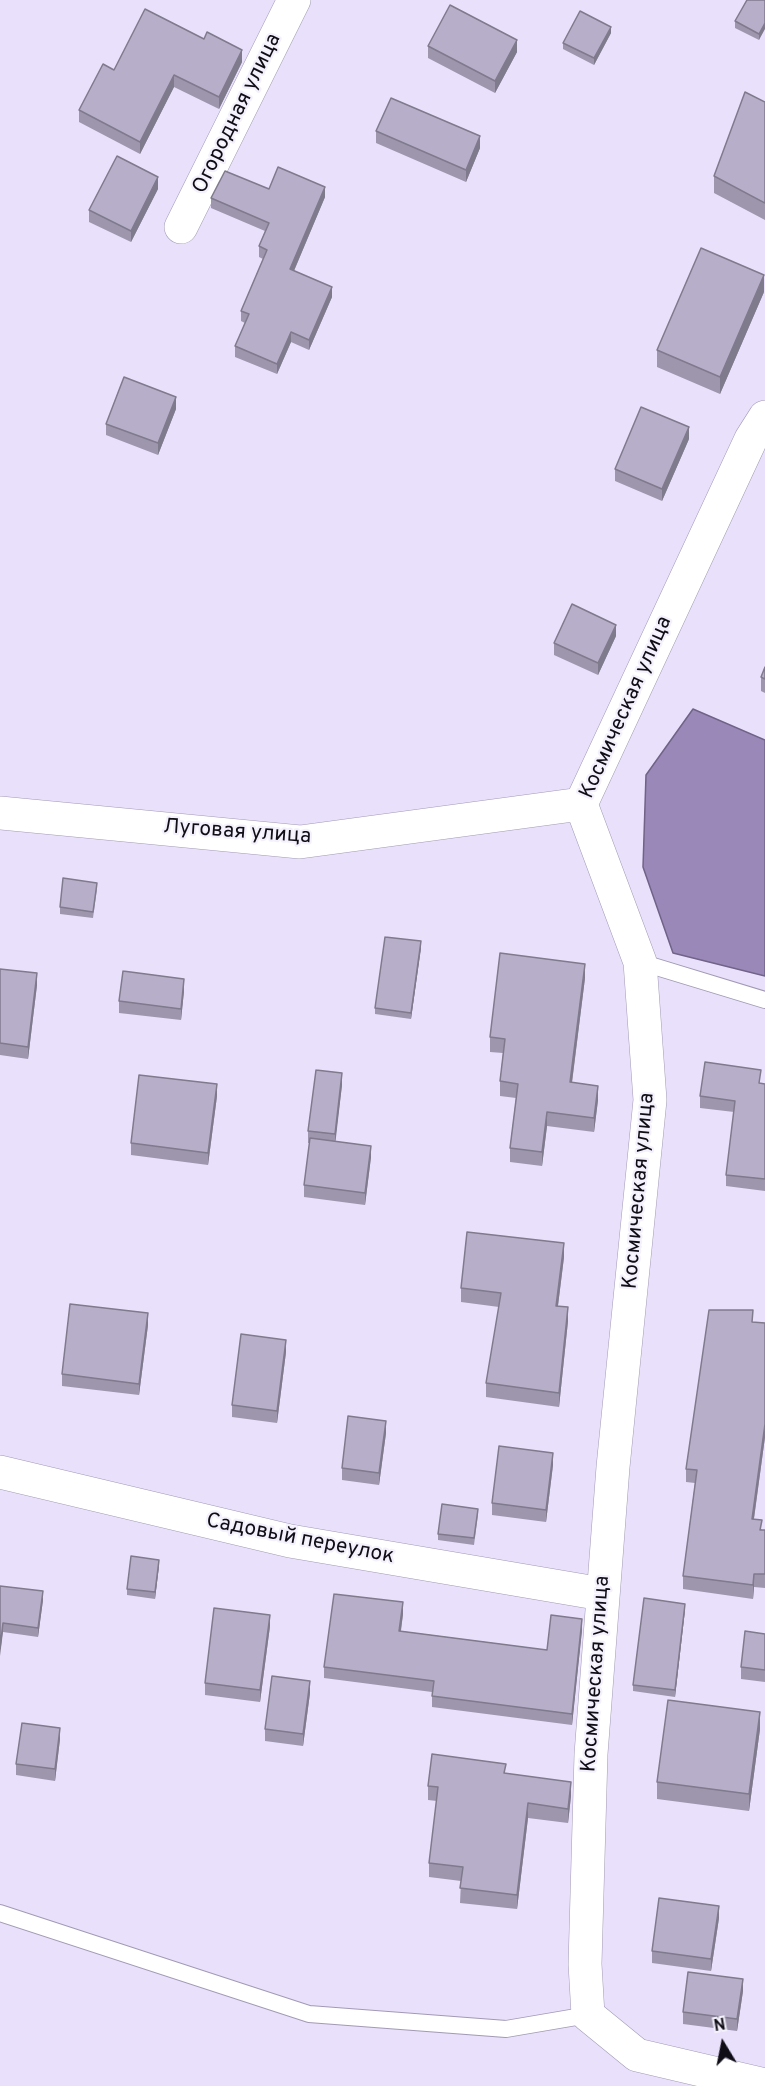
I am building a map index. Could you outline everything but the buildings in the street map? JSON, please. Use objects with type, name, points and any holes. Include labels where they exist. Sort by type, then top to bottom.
[{"type":"street","name":"Огородная улица","points":[[181,227],[294,0]]},
{"type":"street","name":"Космическая улица","points":[[588,2015],[585,1964],[590,1766],[602,1594],[650,1100],[640,962],[581,804],[751,439],[765,417]]},
{"type":"street","name":"Луговая улица","points":[[0,813],[300,842],[581,804]]},
{"type":"street","name":"Садовый переулок","points":[[0,1472],[290,1541],[602,1594]]},
{"type":"street","points":[[588,2015],[637,2055],[765,2085]]},
{"type":"lane","points":[[640,962],[765,1000]]},
{"type":"lane","points":[[0,1913],[309,2014],[506,2029],[588,2015]]},
{"type":"shaded area","points":[[693,709],[765,740],[765,976],[673,953],[643,867],[646,775]]}]
